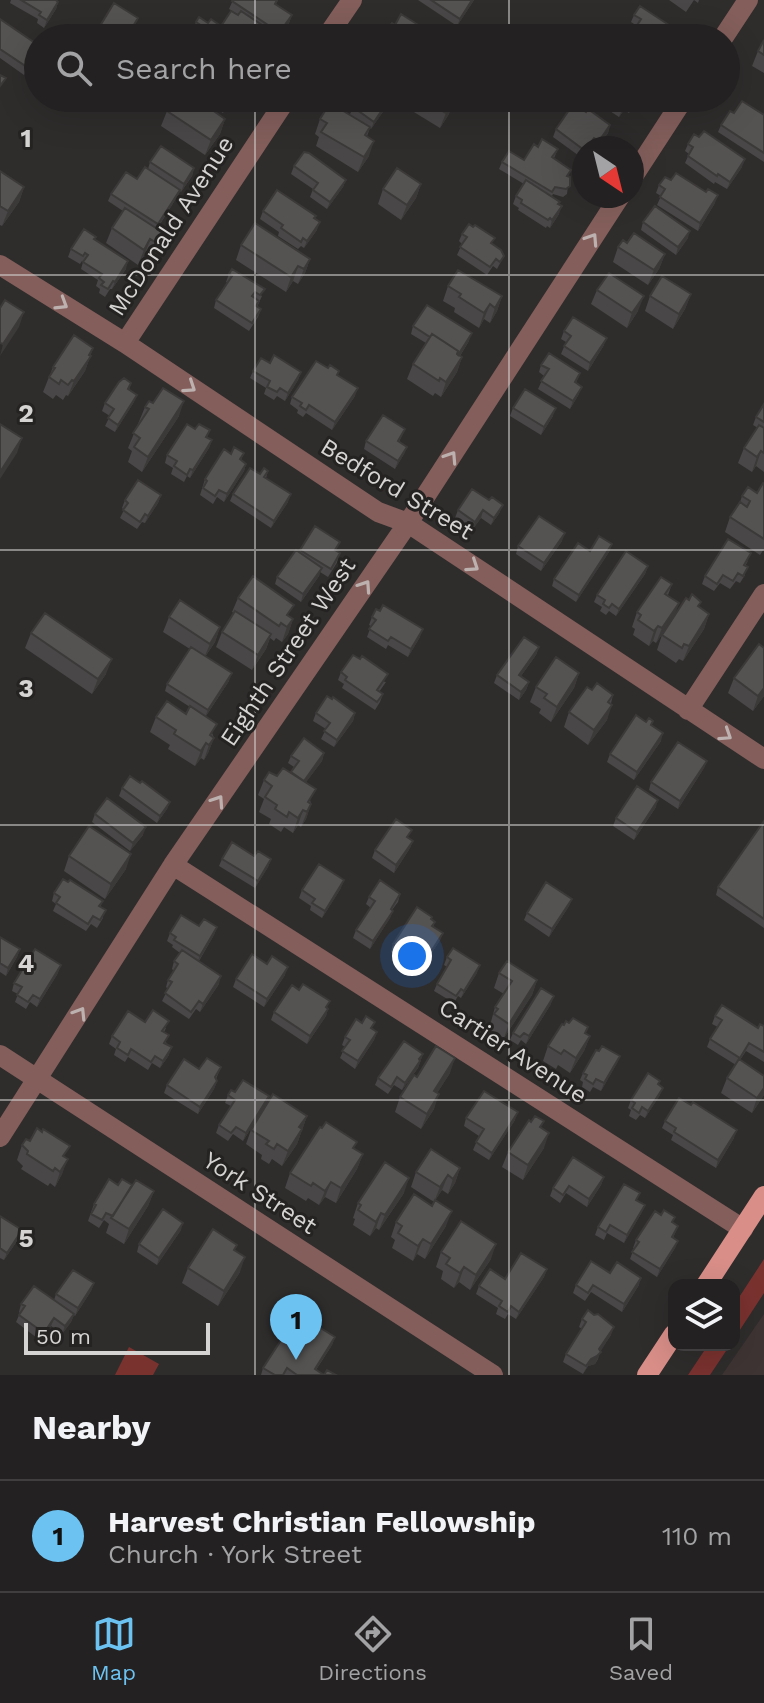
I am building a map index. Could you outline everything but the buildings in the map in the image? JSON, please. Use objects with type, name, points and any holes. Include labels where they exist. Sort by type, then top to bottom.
[{"type":"main road","points":[[710,1279],[764,1196]]},
{"type":"main road","points":[[647,1375],[668,1343]]},
{"type":"street","points":[[336,24],[352,0]]},
{"type":"street","points":[[732,24],[748,0]]},
{"type":"street","name":"McDonald Avenue","points":[[125,343],[278,112]]},
{"type":"street","points":[[644,160],[675,112]]},
{"type":"street","name":"Eighth Street West","points":[[0,1137],[173,865],[408,523],[612,208]]},
{"type":"street","name":"Bedford Street","points":[[0,265],[125,343],[378,512],[408,523],[764,759]]},
{"type":"street","points":[[688,710],[764,594]]},
{"type":"street","name":"Cartier Avenue","points":[[173,865],[743,1229]]},
{"type":"street","name":"York Street","points":[[0,1055],[493,1375]]},
{"type":"shaded area","points":[[764,1259],[764,1293],[740,1330],[740,1296]]},
{"type":"shaded area","points":[[764,1314],[764,1375],[722,1375]]},
{"type":"shaded area","points":[[129,1347],[159,1364],[153,1375],[115,1375]]},
{"type":"shaded area","points":[[704,1351],[726,1351],[710,1375],[688,1375]]},
{"type":"place","name":"Harvest Christian Fellowship","points":[[296,1360]]}]
